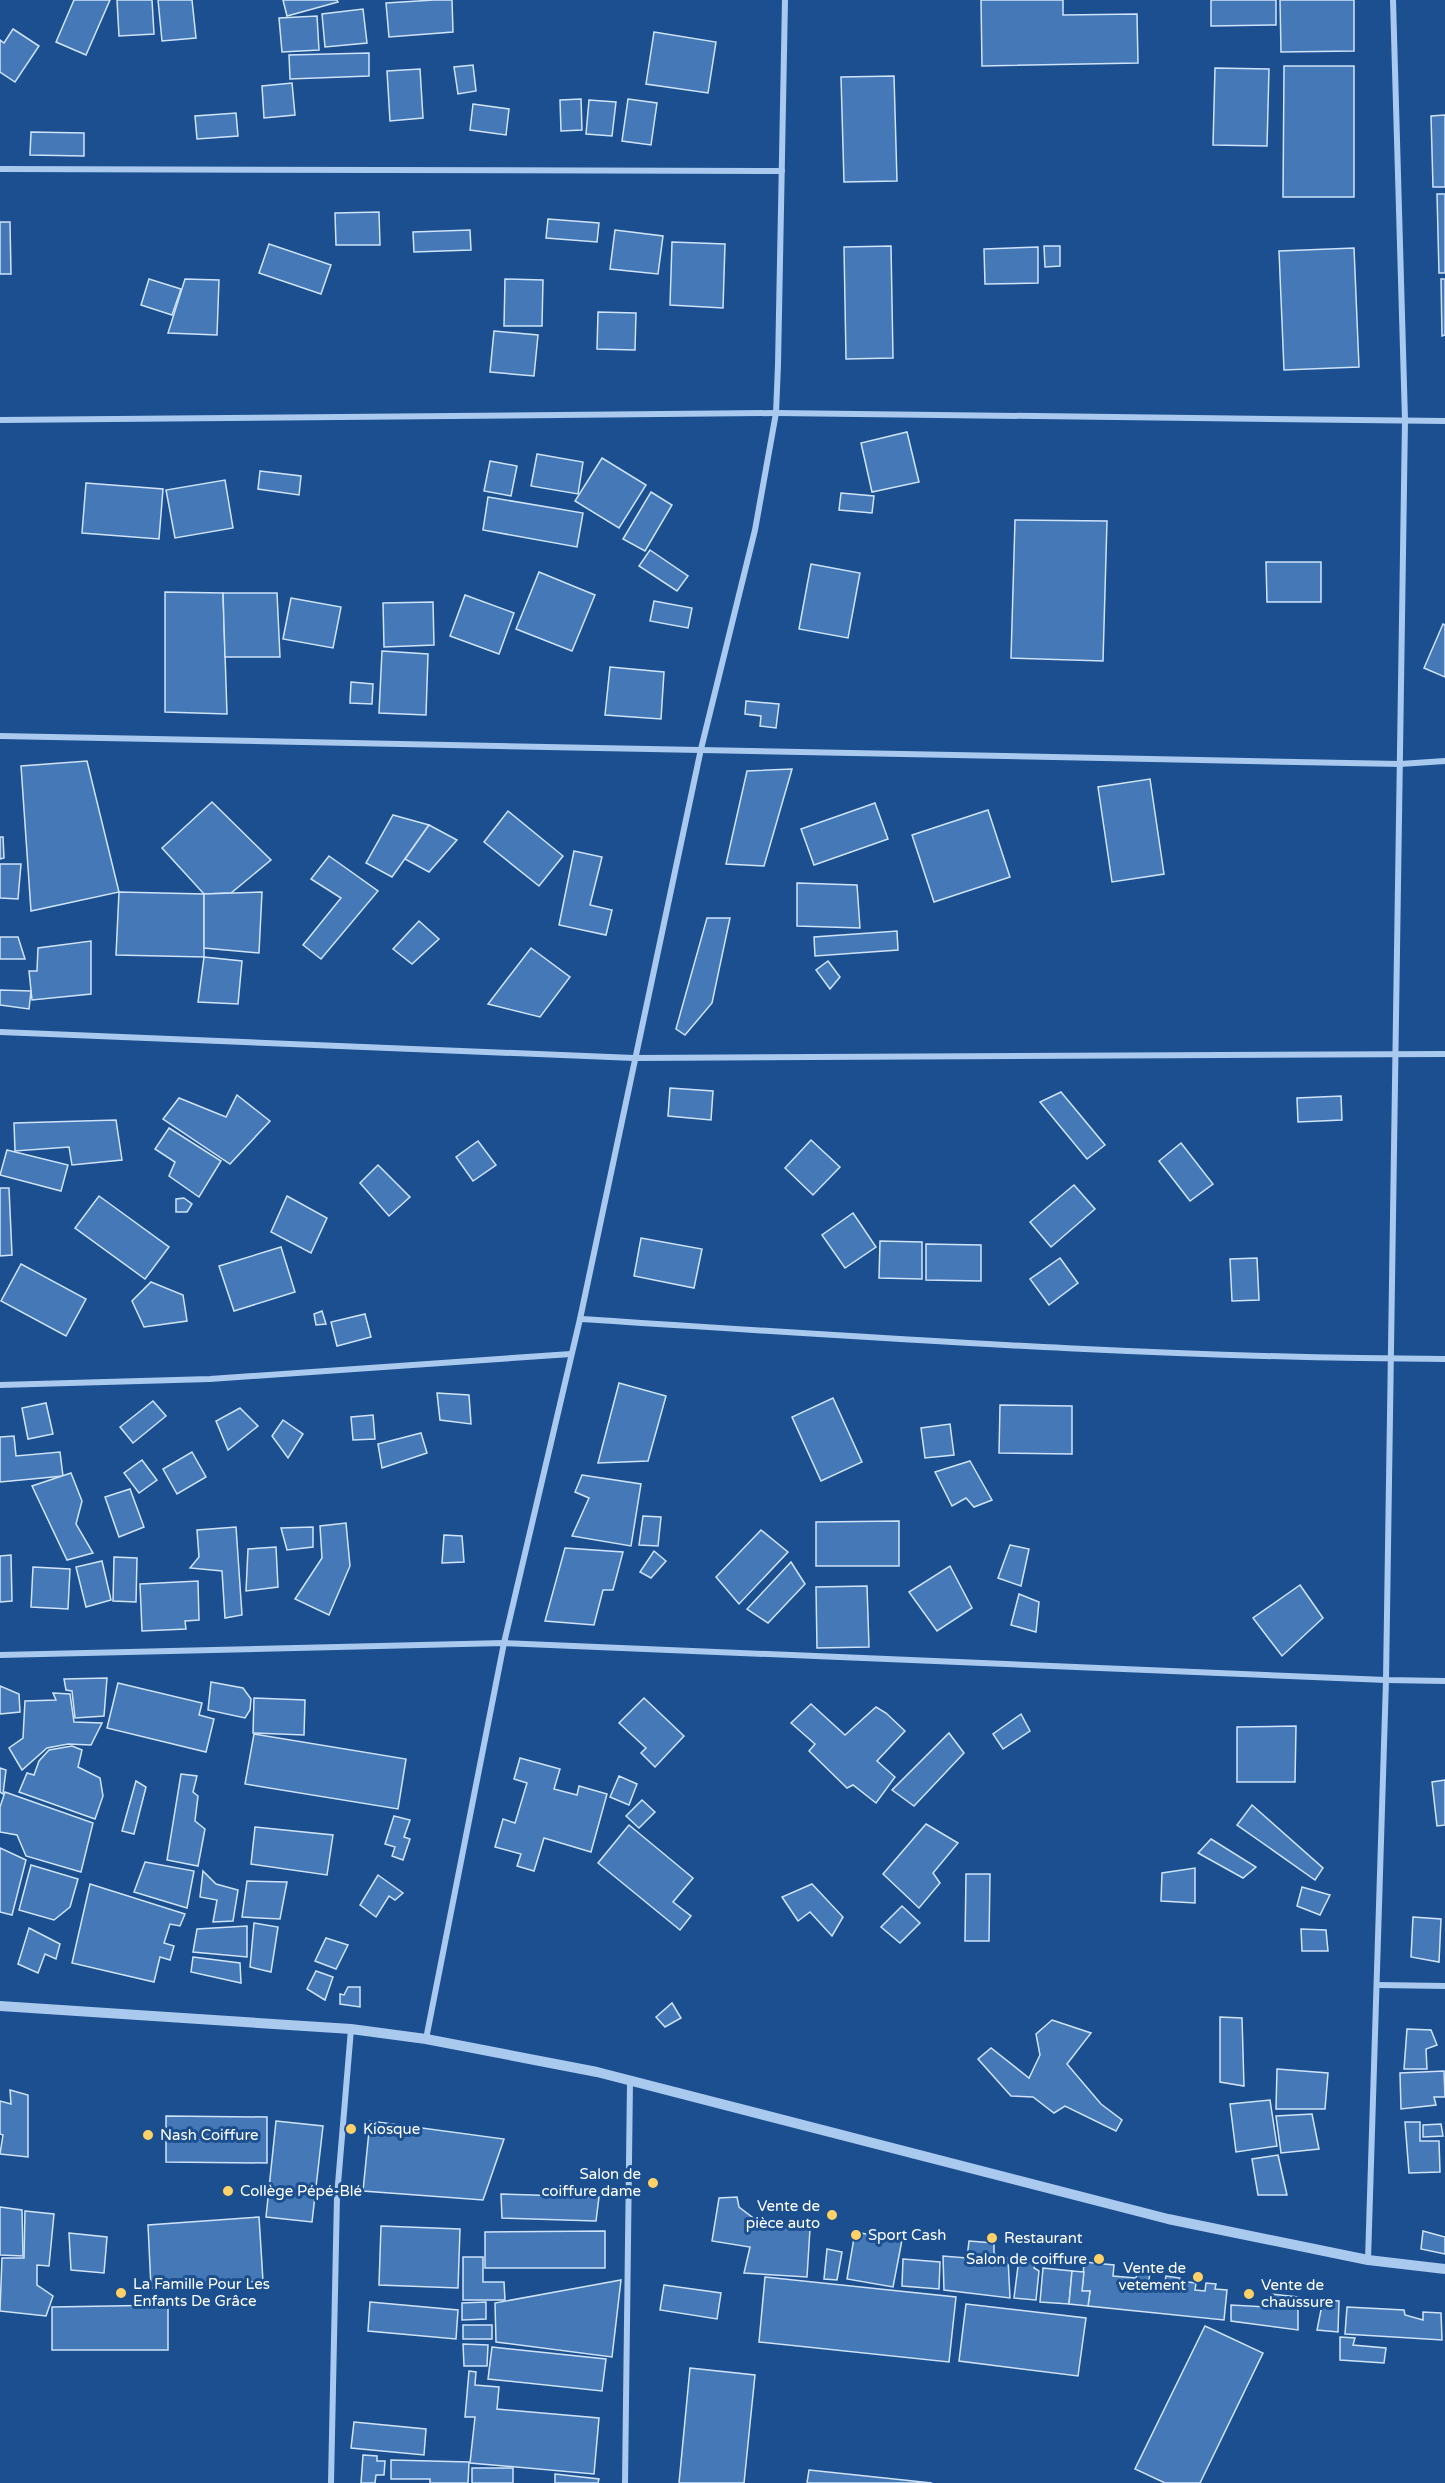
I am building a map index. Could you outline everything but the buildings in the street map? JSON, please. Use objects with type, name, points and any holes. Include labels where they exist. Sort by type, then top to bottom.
[{"type":"street","points":[[426,2039],[504,1643],[580,1319],[701,748],[755,530],[776,413],[785,0]]},
{"type":"street","points":[[1368,2260],[1386,1680],[1404,420],[1393,0]]},
{"type":"street","points":[[0,169],[782,171]]},
{"type":"street","points":[[0,420],[776,413],[1445,421]]},
{"type":"street","points":[[0,736],[701,748],[1400,764],[1445,761]]},
{"type":"street","points":[[0,1032],[634,1058],[1445,1054]]},
{"type":"street","points":[[580,1319],[925,1341],[1173,1353],[1445,1359]]},
{"type":"street","points":[[0,1385],[210,1379],[572,1354]]},
{"type":"street","points":[[0,1655],[504,1643],[1445,1681]]},
{"type":"street","points":[[1378,1985],[1445,1986]]},
{"type":"street","points":[[0,2006],[351,2029],[426,2039],[597,2072],[1168,2219],[1368,2260],[1445,2269]]},
{"type":"street","points":[[331,2483],[337,2196],[351,2029]]},
{"type":"street","points":[[625,2483],[630,2081]]},
{"type":"place","name":"Kiosque","points":[[351,2129]]},
{"type":"place","name":"Nash Coiffure","points":[[148,2135]]},
{"type":"place","name":"Salon de coiffure dame","points":[[653,2183]]},
{"type":"place","name":"Collège Pépé-Blé","points":[[228,2191]]},
{"type":"place","name":"Vente de pièce auto","points":[[832,2215]]},
{"type":"place","name":"Sport Cash","points":[[856,2235]]},
{"type":"place","name":"Restaurant","points":[[992,2238]]},
{"type":"place","name":"Salon de coiffure","points":[[1099,2259]]},
{"type":"place","name":"Vente de vetement","points":[[1198,2277]]},
{"type":"place","name":"La Famille Pour Les Enfants De Grâce","points":[[121,2293]]},
{"type":"place","name":"Vente de chaussure","points":[[1249,2294]]}]
